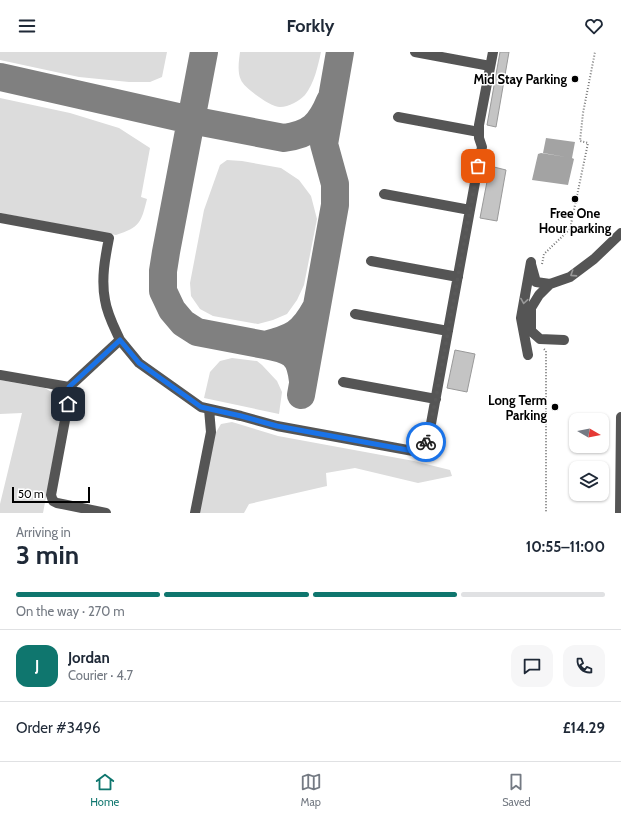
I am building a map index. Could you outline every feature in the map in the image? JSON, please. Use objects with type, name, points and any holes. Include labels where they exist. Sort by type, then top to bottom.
[{"type":"street","points":[[415,52],[490,66]]},
{"type":"street","points":[[0,218],[109,238],[104,270],[105,299],[110,317],[120,340],[139,363],[201,407],[277,426],[413,451],[424,447],[428,440],[482,147],[479,125],[493,52]]},
{"type":"street","points":[[398,117],[479,132]]},
{"type":"street","points":[[384,194],[470,210]]},
{"type":"street","points":[[564,340],[540,339],[531,331],[532,308],[539,295],[550,284],[570,277],[594,259],[621,233]]},
{"type":"street","points":[[371,261],[458,277]]},
{"type":"street","points":[[528,355],[521,318],[531,262],[536,282],[550,284]]},
{"type":"street","points":[[355,314],[448,331]]},
{"type":"street","points":[[106,513],[57,503],[53,501],[51,495],[68,404],[69,387],[120,340]]},
{"type":"street","points":[[0,375],[69,387]]},
{"type":"street","points":[[343,382],[436,398]]},
{"type":"street","points":[[195,513],[211,432],[209,409]]},
{"type":"street","points":[[620,513],[621,417]]},
{"type":"shaded area","points":[[0,52],[167,52],[162,77],[150,82],[129,82],[79,77],[0,60]]},
{"type":"shaded area","points":[[240,52],[321,52],[317,69],[308,91],[294,103],[280,107],[264,101],[243,83],[239,73]]},
{"type":"shaded area","points":[[0,98],[70,113],[119,128],[150,148],[141,197],[147,199],[143,214],[138,223],[130,229],[116,235],[0,213]]},
{"type":"shaded area","points":[[546,138],[575,142],[572,158],[574,159],[568,185],[532,180],[538,154],[541,153],[566,157],[543,153]]},
{"type":"shaded area","points":[[227,160],[242,161],[281,168],[299,180],[311,196],[317,219],[304,285],[297,300],[287,314],[258,324],[213,316],[200,309],[191,296],[190,283],[204,210],[220,165]]},
{"type":"shaded area","points":[[232,358],[257,361],[277,381],[282,392],[279,414],[204,398],[210,372],[220,361]]},
{"type":"shaded area","points":[[0,380],[45,388],[56,395],[62,412],[43,513],[0,513],[0,504],[22,413],[0,414]]},
{"type":"shaded area","points":[[232,422],[278,436],[414,461],[450,470],[452,476],[418,483],[355,468],[326,473],[327,486],[249,504],[244,513],[199,513],[215,434],[221,424]]},
{"type":"building","points":[[500,52],[509,52],[496,127],[487,125]]},
{"type":"building","points":[[490,166],[506,170],[497,221],[480,218]]},
{"type":"building","points":[[455,350],[475,354],[467,392],[447,388]]},
{"type":"taxiway","points":[[204,52],[166,252],[163,271],[163,291],[172,310],[183,323],[197,332],[265,345]]},
{"type":"taxiway","points":[[301,395],[335,205],[335,184],[324,144],[340,52]]},
{"type":"taxiway","points":[[0,77],[191,120],[284,138],[301,134],[313,127],[322,116],[330,101]]},
{"type":"taxiway","points":[[303,381],[302,372],[297,359],[293,354],[288,351],[265,345],[295,334],[306,324],[316,308]]},
{"type":"way so far","points":[[426,442],[428,440],[436,398],[478,166]]},
{"type":"place","name":"Mid Stay Parking","points":[[575,79]]},
{"type":"place","name":"Free One Hour parking","points":[[575,199]]},
{"type":"place","name":"Long Term Parking","points":[[555,407]]},
{"type":"route","points":[[68,404],[69,387],[120,340],[139,363],[201,407],[277,426],[413,451],[424,447],[426,442]]}]
